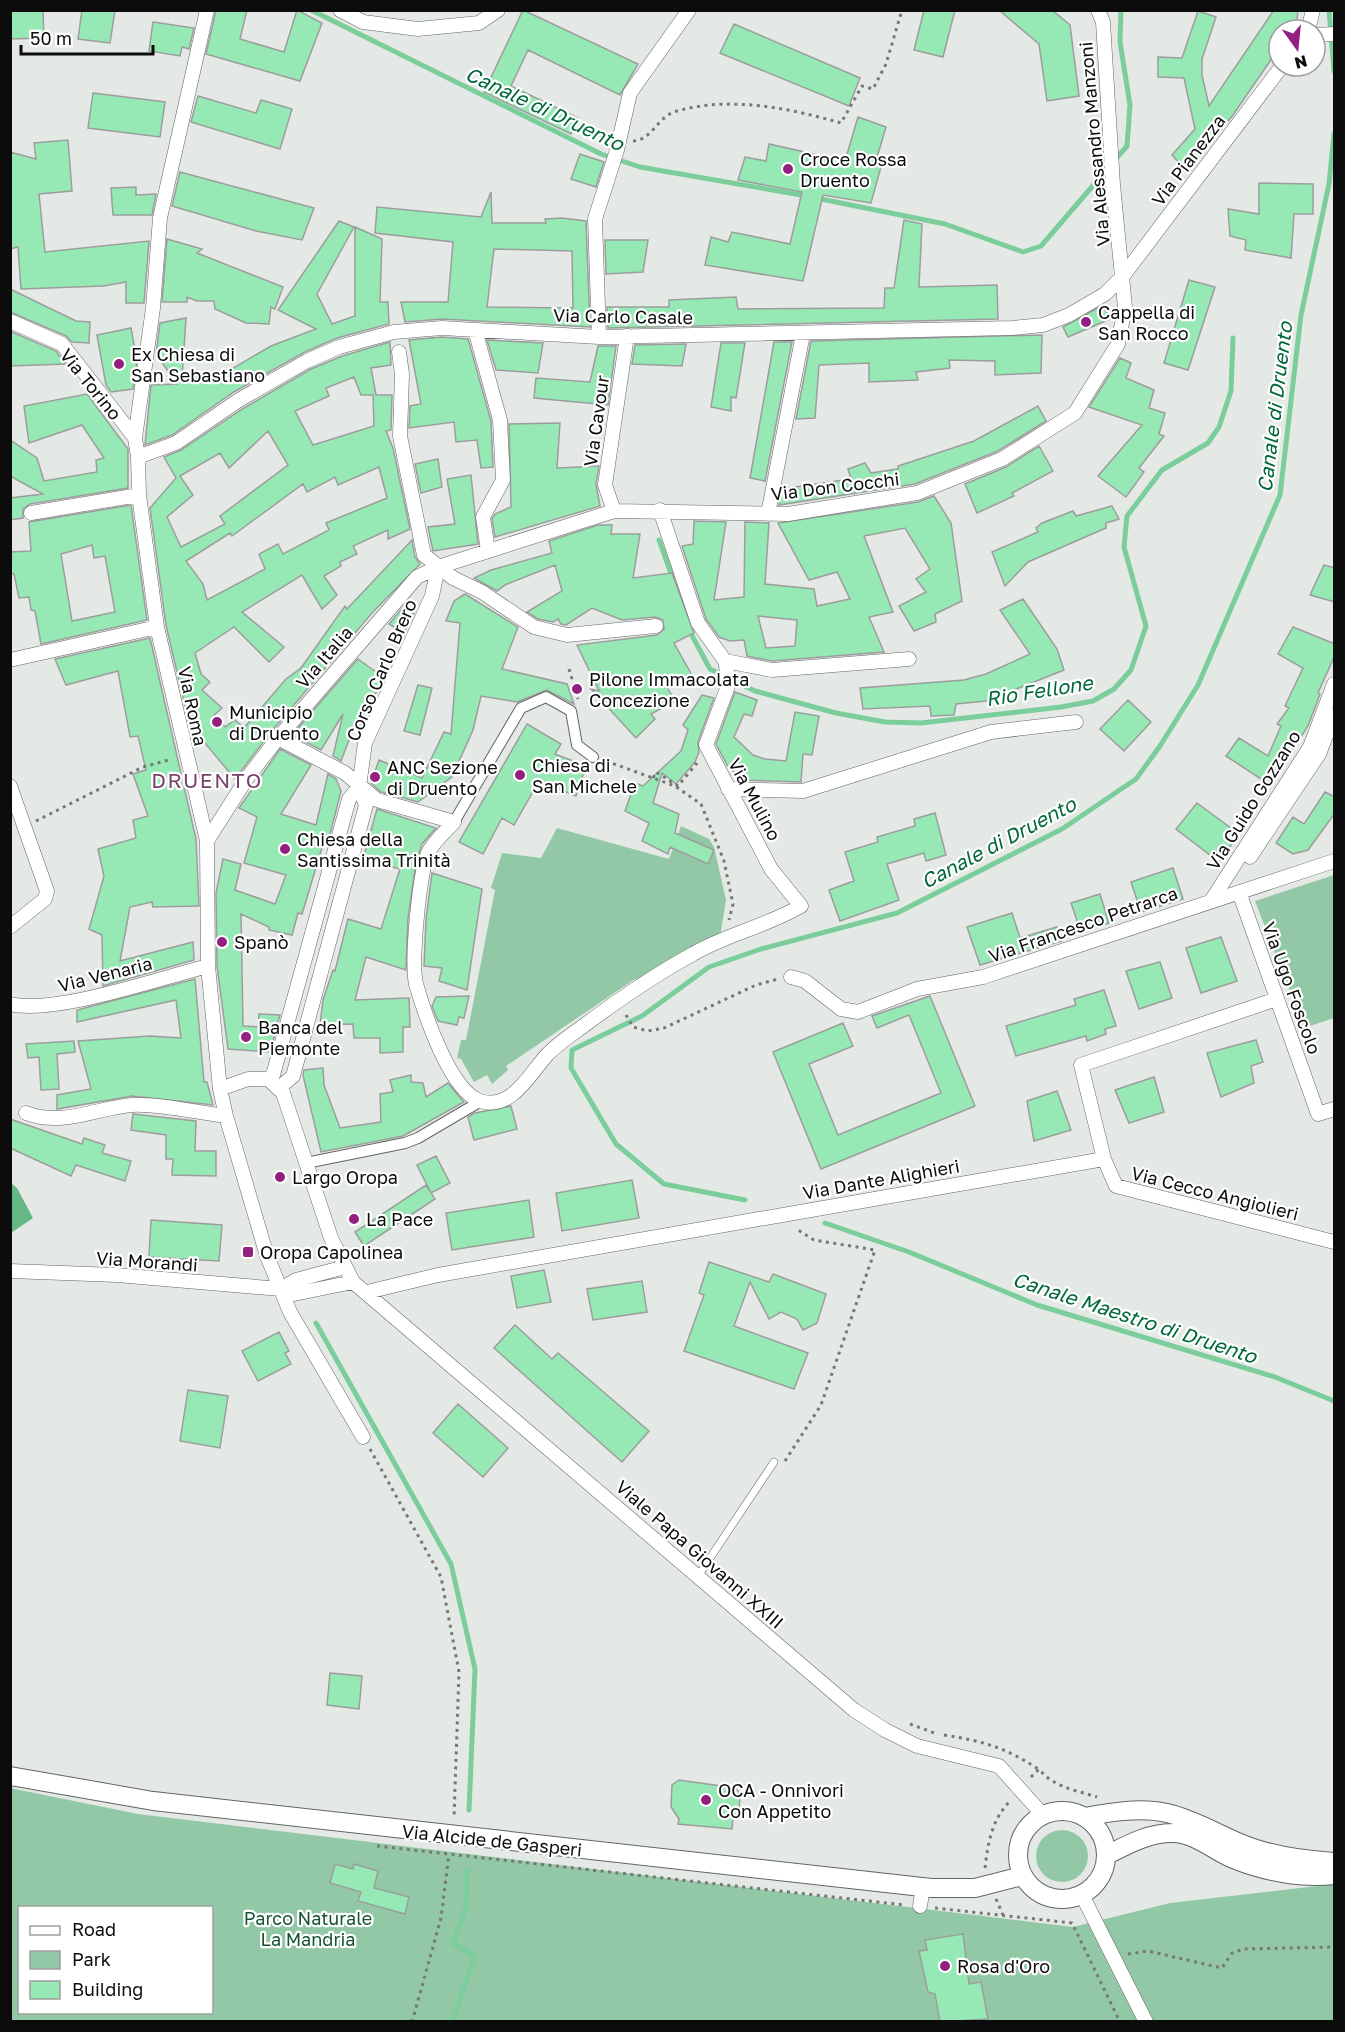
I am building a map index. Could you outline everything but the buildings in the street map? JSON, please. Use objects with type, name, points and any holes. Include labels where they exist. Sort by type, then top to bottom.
[{"type":"street","points":[[135,438],[153,308],[160,218],[207,10]]},
{"type":"street","points":[[340,10],[363,22],[418,29],[479,23],[498,10]]},
{"type":"street","points":[[598,337],[595,219],[610,174],[630,93],[689,10]]},
{"type":"street","name":"Via Alessandro Manzoni","points":[[1098,10],[1103,22],[1113,185],[1123,276]]},
{"type":"street","name":"Via Pianezza","points":[[1123,276],[1273,78]]},
{"type":"street","name":"Via Carlo Casale","points":[[138,457],[176,442],[277,376],[339,347],[369,338],[416,329],[598,337],[803,334],[1043,325],[1106,294],[1123,276]]},
{"type":"street","name":"Via Don Cocchi","points":[[438,567],[614,511],[788,514],[917,493],[1002,459],[1075,412],[1118,344],[1125,307],[1123,276]]},
{"type":"street","name":"Via Torino","points":[[10,321],[62,345],[135,438]]},
{"type":"street","points":[[475,330],[500,420],[503,480],[483,517],[488,551]]},
{"type":"street","points":[[768,514],[803,334]]},
{"type":"street","name":"Via Cavour","points":[[614,511],[605,485],[627,336]]},
{"type":"street","points":[[399,352],[402,374],[400,436],[424,555],[438,567],[534,627],[567,635],[656,626]]},
{"type":"street","name":"Via Roma","points":[[135,438],[139,495],[157,627],[207,841],[208,966],[220,1089]]},
{"type":"street","points":[[32,513],[139,495]]},
{"type":"street","points":[[660,510],[698,623],[726,666],[772,670],[909,660]]},
{"type":"street","name":"Via Italia","points":[[207,841],[247,778],[278,738],[417,578],[438,567]]},
{"type":"street","name":"Corso Carlo Brero","points":[[359,787],[349,799],[273,1074],[273,1084],[293,1076],[366,805],[359,787],[365,743],[432,596],[438,567]]},
{"type":"street","points":[[10,660],[157,627]]},
{"type":"street","name":"Via Mulino","points":[[481,1101],[501,1100],[519,1090],[548,1054],[618,1003],[694,953],[780,918],[801,906],[771,869],[706,745],[728,686],[726,666]]},
{"type":"street","name":"Via Guido Gozzano","points":[[1217,899],[1310,747],[1335,684]]},
{"type":"street","points":[[481,1101],[469,1094],[447,1066],[424,1014],[415,978],[418,893],[429,852],[454,822],[521,708],[546,697],[571,711],[577,745],[593,757]]},
{"type":"street","name":"Via Guido Gozzano","points":[[1217,899],[1319,754],[1335,715]]},
{"type":"street","points":[[728,789],[803,791],[992,732],[1076,722]]},
{"type":"street","points":[[278,738],[345,773],[377,800],[454,822]]},
{"type":"street","points":[[10,786],[47,891],[45,899],[10,927]]},
{"type":"street","name":"Via Francesco Petrarca","points":[[791,977],[805,981],[841,1009],[858,1012],[916,989],[983,977],[1335,861]]},
{"type":"street","name":"Via Ugo Foscolo","points":[[1239,892],[1318,1114],[1335,1109]]},
{"type":"street","name":"Via Venaria","points":[[10,1004],[32,1007],[57,1005],[208,966]]},
{"type":"street","points":[[1104,1159],[1081,1065],[1277,999]]},
{"type":"street","points":[[281,1289],[294,1294],[353,1282],[331,1238],[283,1093],[273,1084],[248,1079],[220,1089],[267,1256],[290,1312],[363,1437]]},
{"type":"street","points":[[306,1163],[412,1140],[481,1101]]},
{"type":"street","points":[[26,1113],[39,1118],[76,1118],[133,1105],[226,1116]]},
{"type":"street","name":"Via Dante Alighieri","points":[[367,1292],[438,1275],[1104,1159]]},
{"type":"street","name":"Via Cecco Angiolieri","points":[[1104,1159],[1116,1186],[1335,1242]]},
{"type":"street","points":[[281,1289],[296,1280],[345,1267]]},
{"type":"street","name":"Via Morandi","points":[[10,1271],[117,1275],[281,1289]]},
{"type":"street","name":"Viale Papa Giovanni XXIII","points":[[353,1282],[854,1710],[885,1730],[917,1746],[999,1766],[1043,1815]]},
{"type":"street","name":"Via Alcide de Gasperi","points":[[10,1776],[153,1801],[923,1887],[975,1888],[1022,1876]]},
{"type":"street","points":[[1085,1817],[1100,1833],[1107,1855],[1100,1879],[1082,1895],[1071,1899],[1048,1898],[1029,1885],[1022,1876],[1018,1866],[1018,1846],[1027,1828],[1043,1815],[1064,1811],[1085,1817],[1149,1810],[1166,1813],[1187,1819],[1263,1852],[1287,1858],[1335,1862]]},
{"type":"street","points":[[1107,1855],[1135,1841],[1174,1833],[1186,1836],[1233,1858],[1283,1873],[1335,1875]]},
{"type":"street","points":[[920,1906],[923,1887]]},
{"type":"street","points":[[1082,1895],[1146,2022]]},
{"type":"lane","points":[[698,1576],[774,1462]]},
{"type":"path","points":[[618,144],[641,141],[666,115],[676,111],[733,105],[779,108],[841,123],[862,86],[873,89],[886,64],[902,10]]},
{"type":"path","points":[[652,778],[656,772],[678,786],[697,763],[706,745]]},
{"type":"path","points":[[593,757],[675,786],[701,804],[724,861],[733,904],[723,941]]},
{"type":"path","points":[[24,825],[63,809],[143,767],[168,760]]},
{"type":"path","points":[[626,1016],[633,1027],[648,1031],[664,1028],[756,985],[791,977]]},
{"type":"path","points":[[769,1470],[780,1468],[821,1405],[875,1250],[814,1240],[775,1216]]},
{"type":"path","points":[[363,1437],[441,1577],[459,1672],[453,1836],[441,1917],[412,2022]]},
{"type":"path","points":[[905,1722],[939,1734],[981,1740],[1018,1756],[1039,1769]]},
{"type":"path","points":[[449,1855],[1072,1923],[1119,2022]]},
{"type":"path","points":[[1113,1957],[1148,1951],[1222,1968],[1232,1953],[1244,1949],[1335,1947]]},
{"type":"green space","points":[[681,826],[709,839],[714,847],[726,900],[721,931],[715,939],[686,950],[637,981],[635,979],[506,1066],[508,1070],[492,1084],[487,1075],[474,1082],[461,1059],[457,1058],[461,1040],[466,1040],[495,890],[491,888],[502,853],[541,858],[557,828],[669,859]]},
{"type":"green space","points":[[1334,875],[1334,1018],[1304,1028],[1255,901]]},
{"type":"green space","points":[[11,1183],[17,1188],[33,1218],[11,1233]]},
{"type":"green space","name":"Parco Naturale La Mandria","points":[[10,1788],[138,1814],[1073,1927],[1170,1903],[1334,1884],[1334,2021],[11,2021]]},
{"type":"green space","points":[[1062,1830],[1076,1834],[1084,1842],[1088,1856],[1084,1870],[1076,1878],[1062,1882],[1048,1878],[1040,1870],[1036,1856],[1040,1842],[1048,1834]]},
{"type":"waterway","name":"Canale di Druento","points":[[311,10],[601,154],[640,167],[807,196]]},
{"type":"waterway","name":"Canale di Druento","points":[[816,198],[945,224],[1023,252],[1041,246],[1127,146],[1130,105],[1120,42],[1121,10]]},
{"type":"waterway","name":"Canale di Druento","points":[[1329,10],[1334,71]]},
{"type":"waterway","name":"Canale di Druento","points":[[745,1200],[664,1184],[616,1144],[571,1068],[572,1050],[642,1016],[709,967],[761,949],[897,913],[1062,829],[1136,779],[1160,746],[1198,685],[1280,495],[1301,315],[1329,184],[1334,134]]},
{"type":"waterway","name":"Rio Fellone","points":[[689,630],[710,669],[755,691],[836,713],[885,722],[921,723],[1061,707],[1093,701],[1114,689],[1131,670],[1146,626],[1124,547],[1127,516],[1162,470],[1208,443],[1219,427],[1231,391],[1233,338]]},
{"type":"waterway","name":"Rio Fellone","points":[[659,540],[673,579]]},
{"type":"waterway","name":"Canale Maestro di Druento","points":[[825,1223],[909,1252],[1037,1305],[1275,1377],[1334,1401]]},
{"type":"waterway","points":[[316,1323],[451,1564],[475,1669],[469,1810]]},
{"type":"waterway","points":[[452,2022],[475,1956],[453,1943],[466,1908],[467,1871]]},
{"type":"place","name":"Croce Rossa Druento","points":[[788,169]]},
{"type":"place","name":"Cappella di San Rocco","points":[[1086,322]]},
{"type":"place","name":"Ex Chiesa di San Sebastiano","points":[[119,364]]},
{"type":"place","name":"Pilone Immacolata Concezione","points":[[577,689]]},
{"type":"place","name":"Municipio di Druento","points":[[217,722]]},
{"type":"place","name":"Chiesa di San Michele","points":[[520,775]]},
{"type":"place","name":"ANC Sezione di Druento","points":[[375,777]]},
{"type":"place","name":"Chiesa della Santissima Trinità","points":[[285,849]]},
{"type":"place","name":"Spanò","points":[[222,942]]},
{"type":"place","name":"Banca del Piemonte","points":[[246,1037]]},
{"type":"place","name":"Largo Oropa","points":[[280,1177]]},
{"type":"place","name":"La Pace","points":[[354,1219]]},
{"type":"place","name":"Oropa Capolinea","points":[[248,1252]]},
{"type":"place","name":"OCA - Onnivori Con Appetito","points":[[706,1800]]},
{"type":"place","name":"Rosa d'Oro","points":[[945,1966]]},
{"type":"district","name":"DRUENTO","points":[[207,780]]}]
